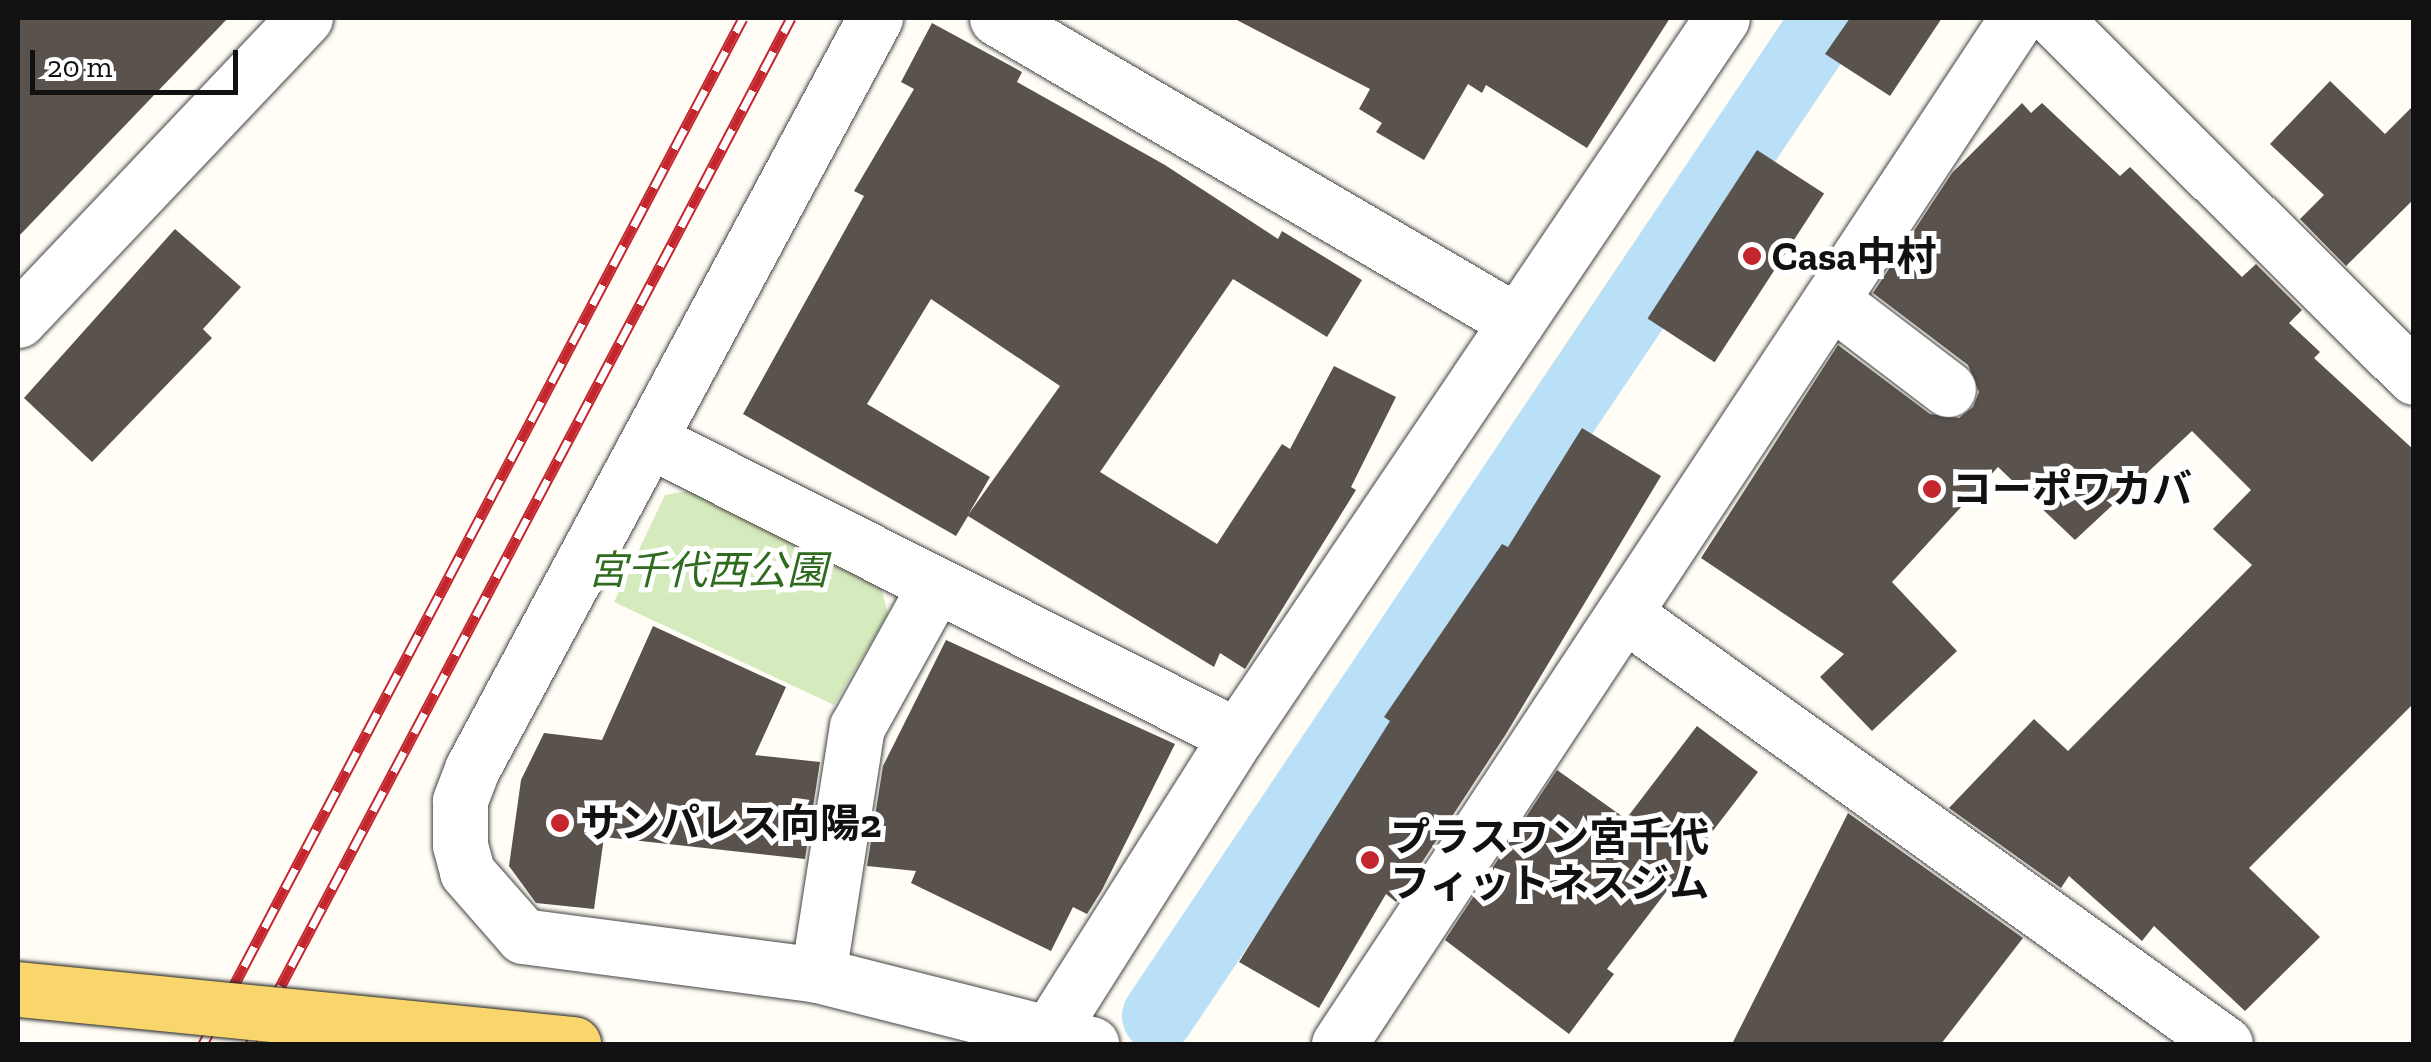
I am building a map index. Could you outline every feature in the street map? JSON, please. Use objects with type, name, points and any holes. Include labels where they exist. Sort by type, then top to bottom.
[{"type":"main road","points":[[18,989],[573,1044]]},
{"type":"street","points":[[18,320],[305,18]]},
{"type":"street","points":[[875,18],[472,770],[458,823],[466,872],[523,936],[818,976],[1070,1039],[1236,736],[1722,18]]},
{"type":"street","points":[[997,18],[1517,322]]},
{"type":"street","points":[[1339,1044],[2017,18]]},
{"type":"street","points":[[2053,18],[2414,377]]},
{"type":"street","points":[[1832,300],[1948,389]]},
{"type":"street","points":[[651,441],[934,588],[1236,736]]},
{"type":"street","points":[[818,976],[857,727],[934,588]]},
{"type":"street","points":[[1625,614],[2225,1044]]},
{"type":"green space","name":"宮千代西公園","points":[[698,489],[880,583],[888,614],[834,705],[614,602],[665,495]]},
{"type":"building","points":[[18,18],[228,18],[18,237]]},
{"type":"building","points":[[1233,18],[1670,18],[1587,148],[1486,85],[1482,93],[1468,84],[1424,160],[1376,132],[1382,123],[1359,109],[1370,89]]},
{"type":"building","points":[[1850,18],[1942,18],[1890,96],[1825,54]]},
{"type":"building","points":[[932,23],[1022,72],[1017,82],[1165,165],[1278,239],[1282,231],[1362,280],[1327,337],[1233,279],[1100,472],[1217,544],[1282,444],[1290,449],[1334,366],[1396,397],[1351,487],[1356,490],[1245,669],[1220,653],[1214,667],[968,516],[956,536],[743,414],[864,196],[854,191],[914,89],[901,82]],"holes":[[[931,299],[1060,386],[968,515],[990,477],[867,404]]]},
{"type":"building","points":[[2330,81],[2385,134],[2414,105],[2414,199],[2346,266],[2300,219],[2324,195],[2270,144]]},
{"type":"building","points":[[2022,103],[2031,113],[2042,103],[2120,176],[2130,167],[2242,277],[2256,264],[2302,310],[2289,323],[2320,352],[2314,358],[2414,450],[2414,703],[2249,868],[2320,937],[2245,1011],[2154,926],[2142,941],[2069,876],[2061,888],[1949,808],[2034,719],[2068,751],[2252,565],[2213,529],[2251,490],[2192,431],[2075,540],[1998,467],[1892,582],[1957,651],[1872,731],[1820,677],[1844,654],[1701,558],[1838,345],[1930,414],[1959,418],[1973,407],[1979,392],[1968,365],[1873,293],[1952,173]]},
{"type":"building","name":"Casa中村","points":[[1757,150],[1824,194],[1715,362],[1648,319]]},
{"type":"building","points":[[175,229],[241,287],[203,329],[212,338],[92,462],[24,398]]},
{"type":"building","points":[[1582,428],[1661,476],[1506,734],[1396,902],[1386,894],[1319,1008],[1239,962],[1390,721],[1384,717],[1502,544],[1508,547]]},
{"type":"building","points":[[653,626],[786,687],[755,755],[820,762],[805,859],[604,837],[594,909],[536,903],[509,866],[521,780],[544,733],[602,740]]},
{"type":"building","points":[[946,640],[1175,744],[1102,890],[1087,914],[1073,907],[1051,951],[911,883],[916,871],[867,866],[883,766]]},
{"type":"building","points":[[1697,726],[1758,772],[1607,969],[1614,974],[1569,1034],[1445,940],[1557,770],[1626,819]]},
{"type":"building","points":[[1848,813],[2023,938],[1941,1044],[1732,1044]]},
{"type":"waterway","points":[[1158,1016],[1828,18]]},
{"type":"railway","points":[[203,1044],[743,18]]},
{"type":"railway","points":[[250,1044],[791,18]]},
{"type":"place","name":"Casa中村","points":[[1752,256]]},
{"type":"place","name":"コーポワカバ","points":[[1932,489]]},
{"type":"place","name":"サンパレス向陽2","points":[[560,823]]},
{"type":"place","name":"プラスワン宮千代 フィットネスジム","points":[[1370,860]]}]
